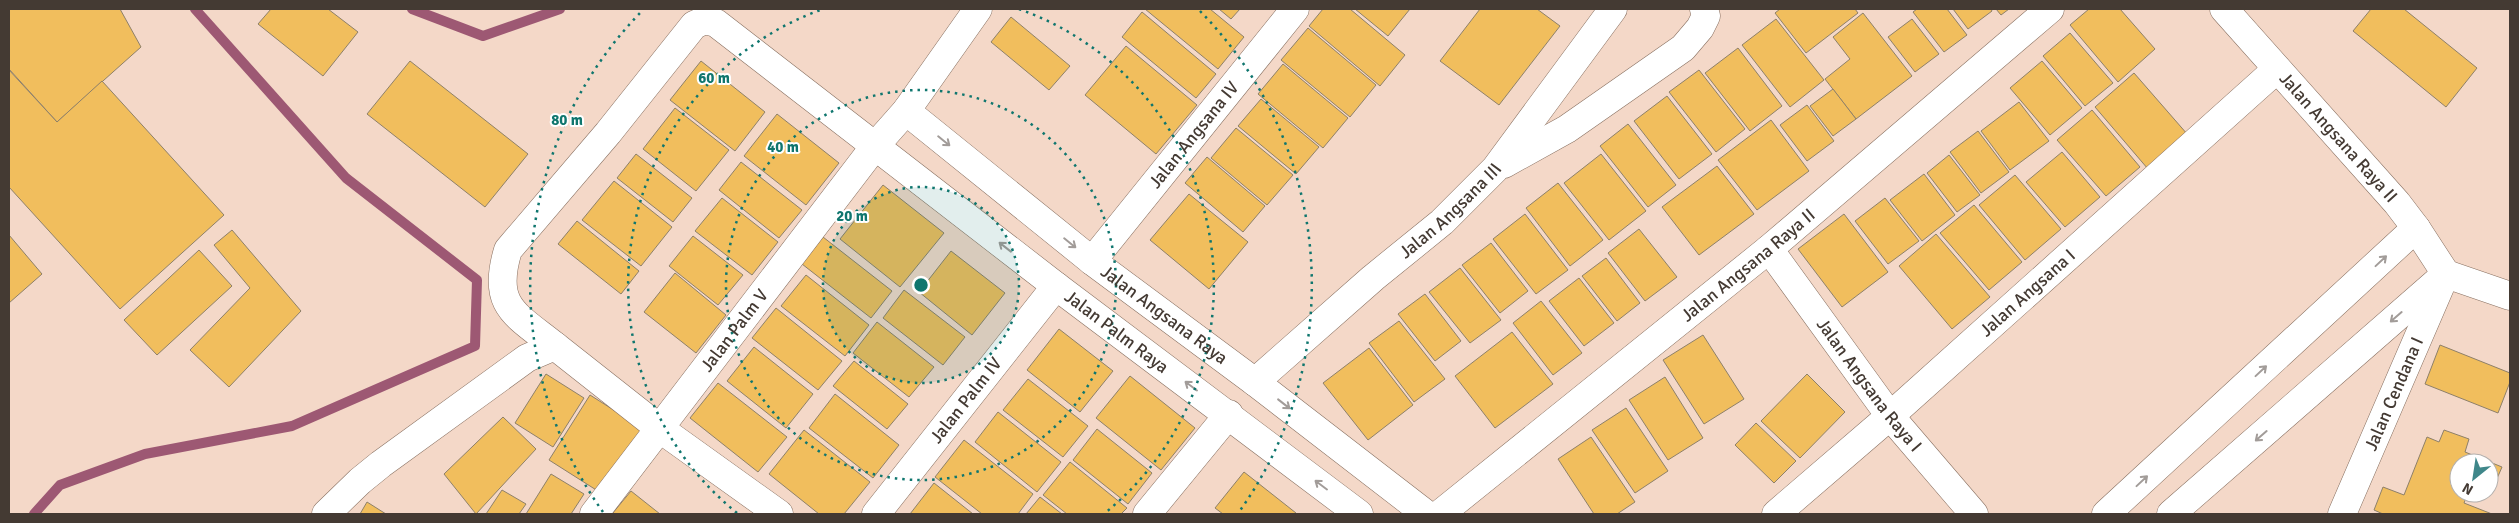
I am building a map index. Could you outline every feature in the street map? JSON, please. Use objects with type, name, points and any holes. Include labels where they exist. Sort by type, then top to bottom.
[{"type":"street","name":"Jalan Palm V","points":[[594,514],[875,146],[906,110],[978,9]]},
{"type":"street","name":"Jalan Angsana IV","points":[[1092,261],[1295,9]]},
{"type":"street","name":"Jalan Angsana III","points":[[1255,382],[1372,278],[1442,222],[1495,169],[1613,9]]},
{"type":"street","points":[[1495,169],[1567,129],[1683,48],[1700,28],[1706,16],[1704,9]]},
{"type":"street","name":"Jalan Angsana Raya II","points":[[1440,514],[1770,249],[2050,9]]},
{"type":"street","name":"Jalan Angsana Raya II","points":[[2224,9],[2397,203],[2446,274]]},
{"type":"street","name":"Jalan Palm Raya","points":[[779,514],[659,428],[512,313],[504,299],[501,272],[508,250],[608,133],[694,24],[705,20],[716,23],[1056,286],[1229,414],[1359,514]]},
{"type":"street","name":"Jalan Angsana I","points":[[1776,514],[1890,416],[2277,69]]},
{"type":"street","name":"Jalan Angsana Raya","points":[[906,110],[1092,261],[1255,382],[1426,514]]},
{"type":"street","points":[[2106,514],[2416,228]]},
{"type":"street","name":"Jalan Angsana Raya I","points":[[1770,249],[1890,416],[1974,514]]},
{"type":"street","points":[[2171,514],[2446,274],[2510,296]]},
{"type":"street","name":"Jalan Cendana I","points":[[2342,514],[2446,274]]},
{"type":"street","name":"Jalan Palm IV","points":[[876,514],[1056,286]]},
{"type":"street","points":[[326,514],[360,481],[404,447],[527,358],[555,346]]},
{"type":"street","points":[[1148,514],[1229,414]]},
{"type":"building","points":[[9,9],[120,9],[141,47],[57,122],[9,69]]},
{"type":"building","points":[[271,9],[328,9],[358,32],[323,76],[258,24]]},
{"type":"building","points":[[1145,9],[1210,9],[1244,37],[1218,69]]},
{"type":"building","points":[[1219,9],[1240,9],[1231,19]]},
{"type":"building","points":[[1323,9],[1350,9],[1405,55],[1380,86],[1309,26]]},
{"type":"building","points":[[1355,9],[1410,9],[1388,36]]},
{"type":"building","points":[[1480,9],[1537,9],[1560,26],[1499,105],[1440,61]]},
{"type":"building","points":[[1780,9],[1855,9],[1858,13],[1806,53],[1775,13]]},
{"type":"building","points":[[1917,9],[1947,9],[1967,35],[1944,52],[1913,12]]},
{"type":"building","points":[[1953,9],[1991,9],[1992,11],[1968,29]]},
{"type":"building","points":[[1996,9],[2009,9],[2001,15]]},
{"type":"building","points":[[2089,9],[2120,9],[2155,49],[2118,82],[2070,25]]},
{"type":"building","points":[[2371,9],[2404,9],[2477,68],[2446,107],[2353,31]]},
{"type":"building","points":[[1142,12],[1216,74],[1196,98],[1122,37]]},
{"type":"building","points":[[1863,13],[1912,76],[1856,119],[1825,79],[1850,59],[1833,37]]},
{"type":"building","points":[[1011,17],[1070,66],[1049,90],[991,42]]},
{"type":"building","points":[[1776,19],[1824,80],[1790,107],[1742,45]]},
{"type":"building","points":[[1912,19],[1939,54],[1915,72],[1888,37]]},
{"type":"building","points":[[1308,28],[1376,85],[1350,117],[1281,60]]},
{"type":"building","points":[[2070,33],[2113,83],[2085,106],[2043,56]]},
{"type":"building","points":[[1126,46],[1197,105],[1156,154],[1085,95]]},
{"type":"building","points":[[1738,48],[1782,106],[1750,131],[1705,73]]},
{"type":"building","points":[[410,61],[528,154],[485,207],[367,114]]},
{"type":"building","points":[[701,61],[765,112],[735,151],[670,100]]},
{"type":"building","points":[[2042,61],[2082,108],[2050,135],[2010,88]]},
{"type":"building","points":[[1283,64],[1348,118],[1323,148],[1258,94]]},
{"type":"building","points":[[9,70],[57,122],[102,81],[224,215],[120,309],[9,187]]},
{"type":"building","points":[[1699,70],[1745,129],[1716,152],[1669,92]]},
{"type":"building","points":[[2134,73],[2188,135],[2148,169],[2095,107]]},
{"type":"building","points":[[1833,89],[1856,119],[1833,136],[1810,106]]},
{"type":"building","points":[[1667,96],[1712,154],[1679,179],[1634,121]]},
{"type":"building","points":[[1261,99],[1319,147],[1296,174],[1238,126]]},
{"type":"building","points":[[2019,102],[2049,141],[2010,170],[1981,131]]},
{"type":"building","points":[[1807,105],[1834,141],[1807,161],[1780,125]]},
{"type":"building","points":[[675,108],[729,150],[696,191],[643,149]]},
{"type":"building","points":[[2092,110],[2140,167],[2106,196],[2057,140]]},
{"type":"building","points":[[777,114],[839,163],[806,205],[744,156]]},
{"type":"building","points":[[1771,120],[1809,171],[1757,210],[1718,160]]},
{"type":"building","points":[[1628,124],[1676,185],[1648,207],[1600,146]]},
{"type":"building","points":[[1236,128],[1293,175],[1267,205],[1211,158]]},
{"type":"building","points":[[1978,131],[2009,172],[1981,193],[1950,152]]},
{"type":"building","points":[[2062,152],[2100,197],[2065,227],[2026,182]]},
{"type":"building","points":[[636,154],[692,198],[673,222],[617,178]]},
{"type":"building","points":[[1601,154],[1646,211],[1609,240],[1564,183]]},
{"type":"building","points":[[1949,155],[1980,195],[1957,212],[1927,173]]},
{"type":"building","points":[[1207,157],[1265,206],[1243,232],[1185,183]]},
{"type":"building","points":[[741,162],[802,210],[779,238],[719,190]]},
{"type":"building","points":[[1717,166],[1754,214],[1699,255],[1662,207]]},
{"type":"building","points":[[1924,174],[1955,215],[1922,241],[1890,200]]},
{"type":"building","points":[[2015,175],[2061,229],[2025,260],[1979,205]]},
{"type":"building","points":[[614,181],[672,227],[641,266],[582,220]]},
{"type":"building","points":[[1558,183],[1603,240],[1570,266],[1526,208]]},
{"type":"building","points":[[883,185],[944,233],[900,287],[840,239]]},
{"type":"building","points":[[1189,194],[1248,242],[1209,289],[1150,240]]},
{"type":"building","points":[[722,198],[778,242],[752,275],[695,231]]},
{"type":"building","points":[[1885,198],[1919,241],[1888,264],[1855,221]]},
{"type":"building","points":[[1974,205],[2022,262],[1989,290],[1940,233]]},
{"type":"building","points":[[1525,214],[1568,270],[1536,294],[1493,239]]},
{"type":"building","points":[[1844,214],[1888,272],[1842,307],[1798,249]]},
{"type":"building","points":[[577,221],[639,271],[621,294],[558,244]]},
{"type":"building","points":[[1639,229],[1677,277],[1645,301],[1608,253]]},
{"type":"building","points":[[232,230],[301,311],[229,387],[190,350],[250,288],[214,245]]},
{"type":"building","points":[[1936,234],[1990,297],[1952,329],[1899,266]]},
{"type":"building","points":[[9,235],[42,274],[9,303]]},
{"type":"building","points":[[693,236],[743,275],[718,305],[669,266]]},
{"type":"building","points":[[823,237],[892,291],[871,318],[802,264]]},
{"type":"building","points":[[1491,243],[1528,291],[1500,313],[1462,265]]},
{"type":"building","points":[[199,250],[232,286],[157,355],[124,320]]},
{"type":"building","points":[[951,251],[1005,293],[972,335],[919,292]]},
{"type":"building","points":[[1606,258],[1640,303],[1617,321],[1582,276]]},
{"type":"building","points":[[1460,268],[1501,320],[1470,343],[1429,292]]},
{"type":"building","points":[[675,273],[726,315],[696,353],[644,312]]},
{"type":"building","points":[[806,275],[869,325],[845,356],[781,306]]},
{"type":"building","points":[[1579,278],[1614,323],[1584,346],[1549,301]]},
{"type":"building","points":[[904,290],[965,337],[943,365],[883,318]]},
{"type":"building","points":[[1425,294],[1461,341],[1435,361],[1398,314]]},
{"type":"building","points":[[1541,301],[1582,353],[1553,375],[1513,323]]},
{"type":"building","points":[[776,308],[842,361],[818,390],[752,338]]},
{"type":"building","points":[[1399,321],[1445,379],[1414,402],[1369,343]]},
{"type":"building","points":[[877,322],[934,367],[909,397],[853,353]]},
{"type":"building","points":[[1059,329],[1113,371],[1080,412],[1027,370]]},
{"type":"building","points":[[1512,332],[1553,384],[1495,428],[1455,376]]},
{"type":"building","points":[[1703,335],[1744,399],[1704,424],[1663,360]]},
{"type":"building","points":[[2440,345],[2510,373],[2510,382],[2498,413],[2425,384]]},
{"type":"building","points":[[754,347],[813,394],[786,428],[727,381]]},
{"type":"building","points":[[1369,348],[1413,405],[1368,440],[1323,383]]},
{"type":"building","points":[[854,361],[908,404],[887,429],[833,386]]},
{"type":"building","points":[[546,374],[584,398],[553,447],[515,423]]},
{"type":"building","points":[[1807,374],[1845,412],[1800,458],[1761,421]]},
{"type":"building","points":[[1130,376],[1195,428],[1161,470],[1096,418]]},
{"type":"building","points":[[1665,377],[1703,438],[1668,460],[1629,400]]},
{"type":"building","points":[[1028,379],[1088,426],[1063,457],[1003,410]]},
{"type":"building","points":[[718,383],[787,437],[758,472],[690,418]]},
{"type":"building","points":[[835,394],[899,445],[873,478],[809,428]]},
{"type":"building","points":[[590,395],[642,428],[601,493],[549,460]]},
{"type":"building","points":[[1626,408],[1668,471],[1635,493],[1592,430]]},
{"type":"building","points":[[998,412],[1061,462],[1037,492],[975,442]]},
{"type":"building","points":[[503,417],[536,449],[476,514],[444,474]]},
{"type":"building","points":[[1756,423],[1796,461],[1774,483],[1735,445]]},
{"type":"building","points":[[1097,429],[1152,473],[1128,504],[1073,460]]},
{"type":"building","points":[[804,430],[870,482],[844,514],[819,514],[769,474]]},
{"type":"building","points":[[2444,430],[2469,439],[2465,452],[2467,453],[2449,453],[2449,503],[2464,503],[2492,514],[2383,514],[2374,510],[2383,487],[2404,495],[2427,437],[2439,442]]},
{"type":"building","points":[[1591,437],[1635,502],[1617,514],[1594,514],[1558,459]]},
{"type":"building","points":[[964,440],[1033,494],[1018,514],[982,514],[935,477]]},
{"type":"building","points":[[1070,462],[1127,508],[1121,514],[1067,514],[1043,495]]},
{"type":"building","points":[[1244,472],[1296,514],[1223,514],[1215,508]]},
{"type":"building","points":[[551,474],[584,494],[571,514],[526,514]]},
{"type":"building","points":[[934,483],[973,514],[910,514]]},
{"type":"building","points":[[502,490],[526,504],[519,514],[486,514]]},
{"type":"building","points":[[631,491],[660,514],[612,514]]},
{"type":"building","points":[[1040,497],[1062,514],[1026,514]]},
{"type":"building","points":[[367,502],[386,514],[360,514]]},
{"type":"waterway","points":[[34,514],[60,485],[145,454],[292,426],[475,346],[477,280],[346,178],[195,9]]},
{"type":"waterway","points":[[412,9],[483,36],[560,9]]}]
